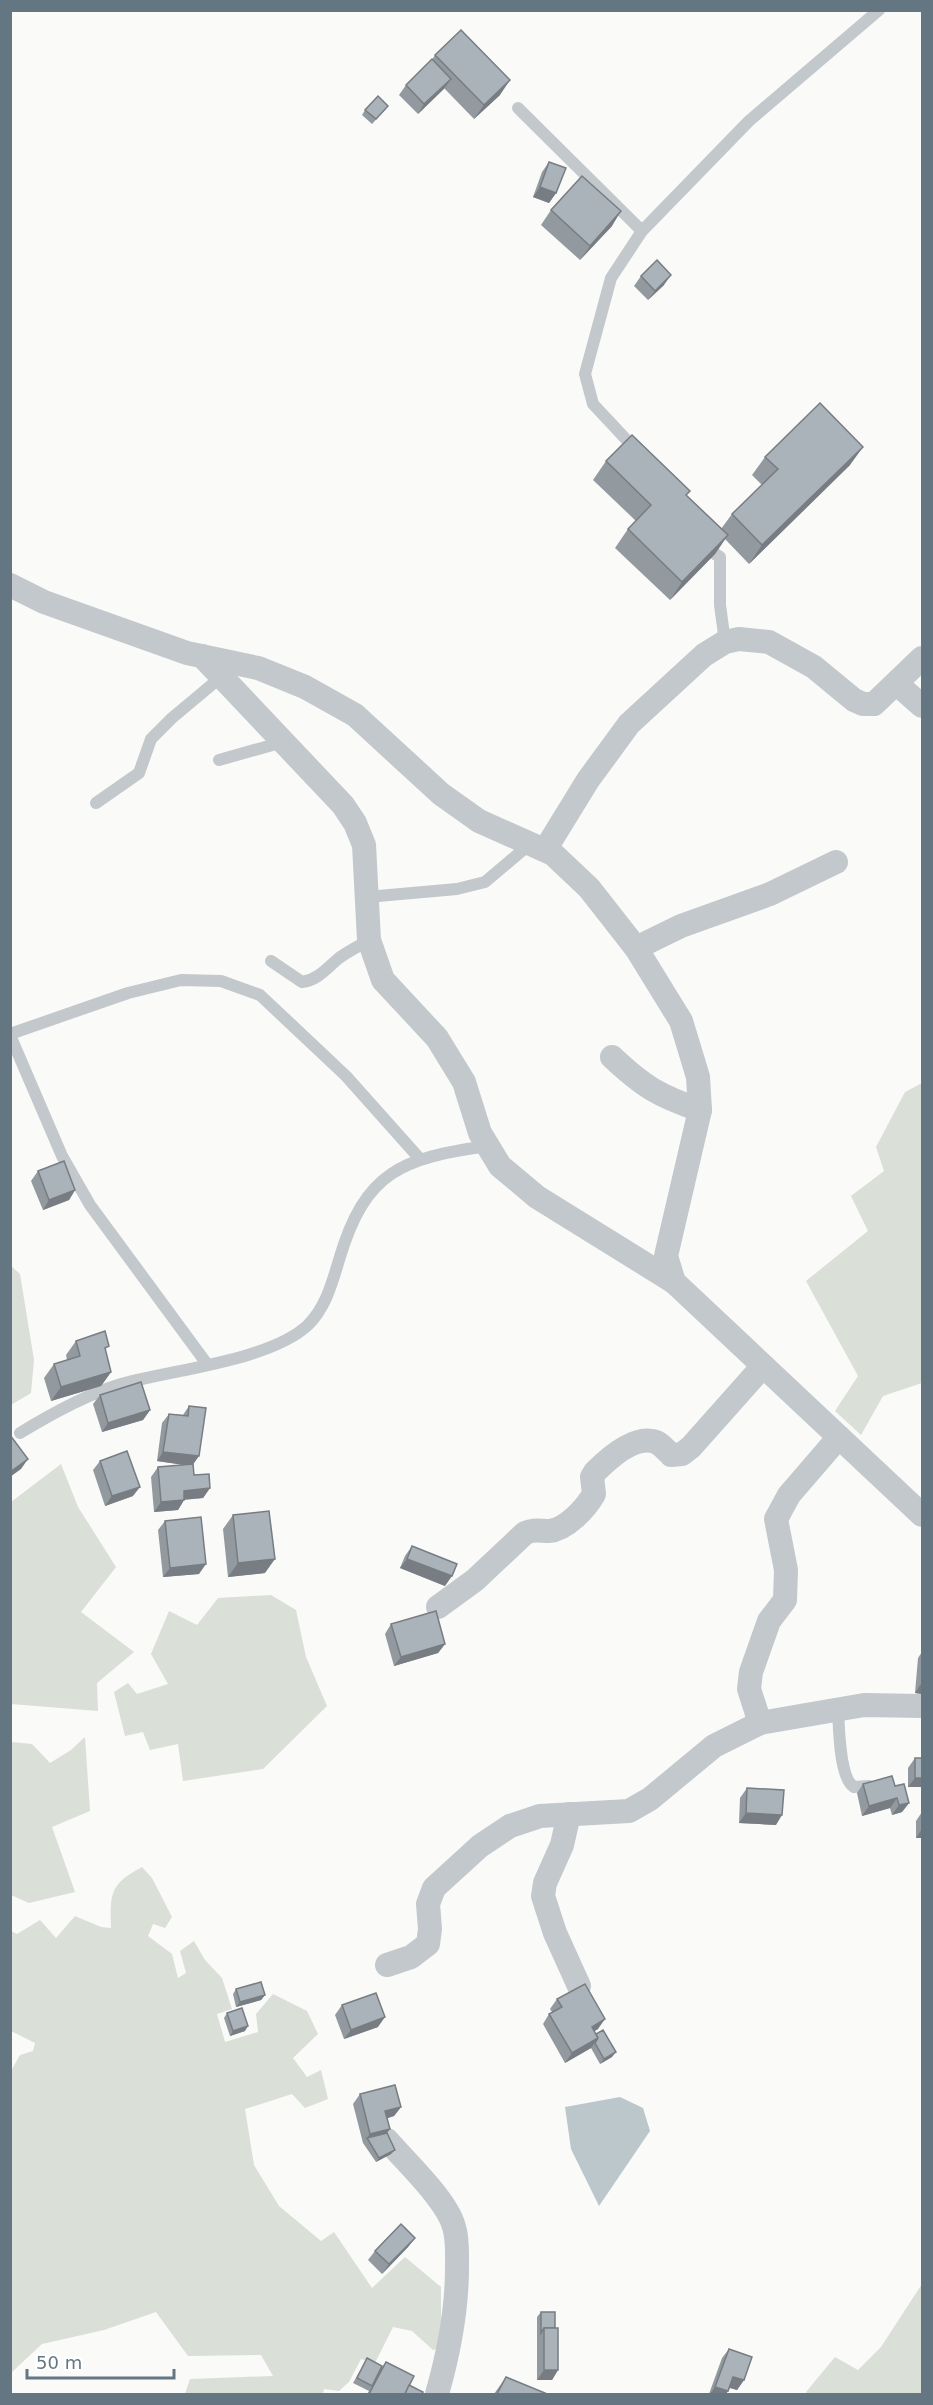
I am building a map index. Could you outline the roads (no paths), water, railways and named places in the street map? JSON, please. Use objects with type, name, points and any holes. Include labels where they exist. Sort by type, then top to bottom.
[{"type":"street","points":[[10,585],[44,602],[187,653],[258,668],[313,691],[355,715],[441,794],[479,821],[553,854],[589,888],[636,948],[681,1021],[698,1077],[700,1110],[666,1256],[674,1282]]},
{"type":"street","points":[[537,847],[629,724],[704,655],[725,642],[739,639],[769,642],[814,668],[854,700],[863,704],[874,704],[922,658]]},
{"type":"street","points":[[202,656],[343,806],[356,823],[364,845],[369,940],[383,980],[437,1038],[464,1082],[480,1133],[500,1166],[537,1197],[674,1282],[922,1515]]},
{"type":"street","points":[[897,684],[922,706]]},
{"type":"street","points":[[636,948],[681,926],[770,894],[836,862]]},
{"type":"street","points":[[612,1057],[635,1079],[657,1094],[700,1110]]},
{"type":"street","points":[[438,1607],[475,1580],[525,1533],[532,1530],[555,1530],[569,1522],[594,1494],[592,1477],[595,1472],[631,1445],[638,1441],[651,1440],[672,1455],[682,1454],[691,1447],[763,1366]]},
{"type":"street","points":[[760,1723],[749,1689],[751,1672],[769,1621],[786,1600],[786,1570],[776,1519],[789,1495],[840,1437]]},
{"type":"street","points":[[387,1965],[411,1956],[428,1944],[430,1929],[428,1904],[435,1888],[480,1846],[510,1826],[540,1816],[629,1811],[651,1799],[714,1746],[760,1723],[864,1705],[922,1706]]},
{"type":"street","points":[[570,1815],[562,1845],[545,1883],[543,1896],[555,1933],[579,1986]]},
{"type":"street","points":[[387,2140],[433,2192],[454,2226],[458,2256],[457,2295],[453,2334],[437,2394]]},
{"type":"lane","points":[[644,459],[593,404],[585,374],[611,278],[642,231],[749,121],[879,10]]},
{"type":"lane","points":[[518,108],[642,231]]},
{"type":"lane","points":[[704,530],[715,554],[720,557],[720,605],[725,642]]},
{"type":"lane","points":[[96,803],[139,773],[151,739],[221,677]]},
{"type":"lane","points":[[219,760],[283,742]]},
{"type":"lane","points":[[367,897],[458,889],[485,882],[537,847]]},
{"type":"lane","points":[[271,961],[302,982],[309,981],[369,940]]},
{"type":"lane","points":[[212,1363],[90,1205],[62,1156],[13,1037],[128,993],[181,980],[221,981],[260,995],[346,1076],[420,1160]]},
{"type":"lane","points":[[20,1433],[58,1409],[117,1386],[279,1344],[308,1324],[328,1296],[348,1228],[367,1195],[403,1165],[439,1153],[488,1146]]},
{"type":"lane","points":[[838,1709],[843,1765],[848,1781],[854,1787],[869,1786]]}]
